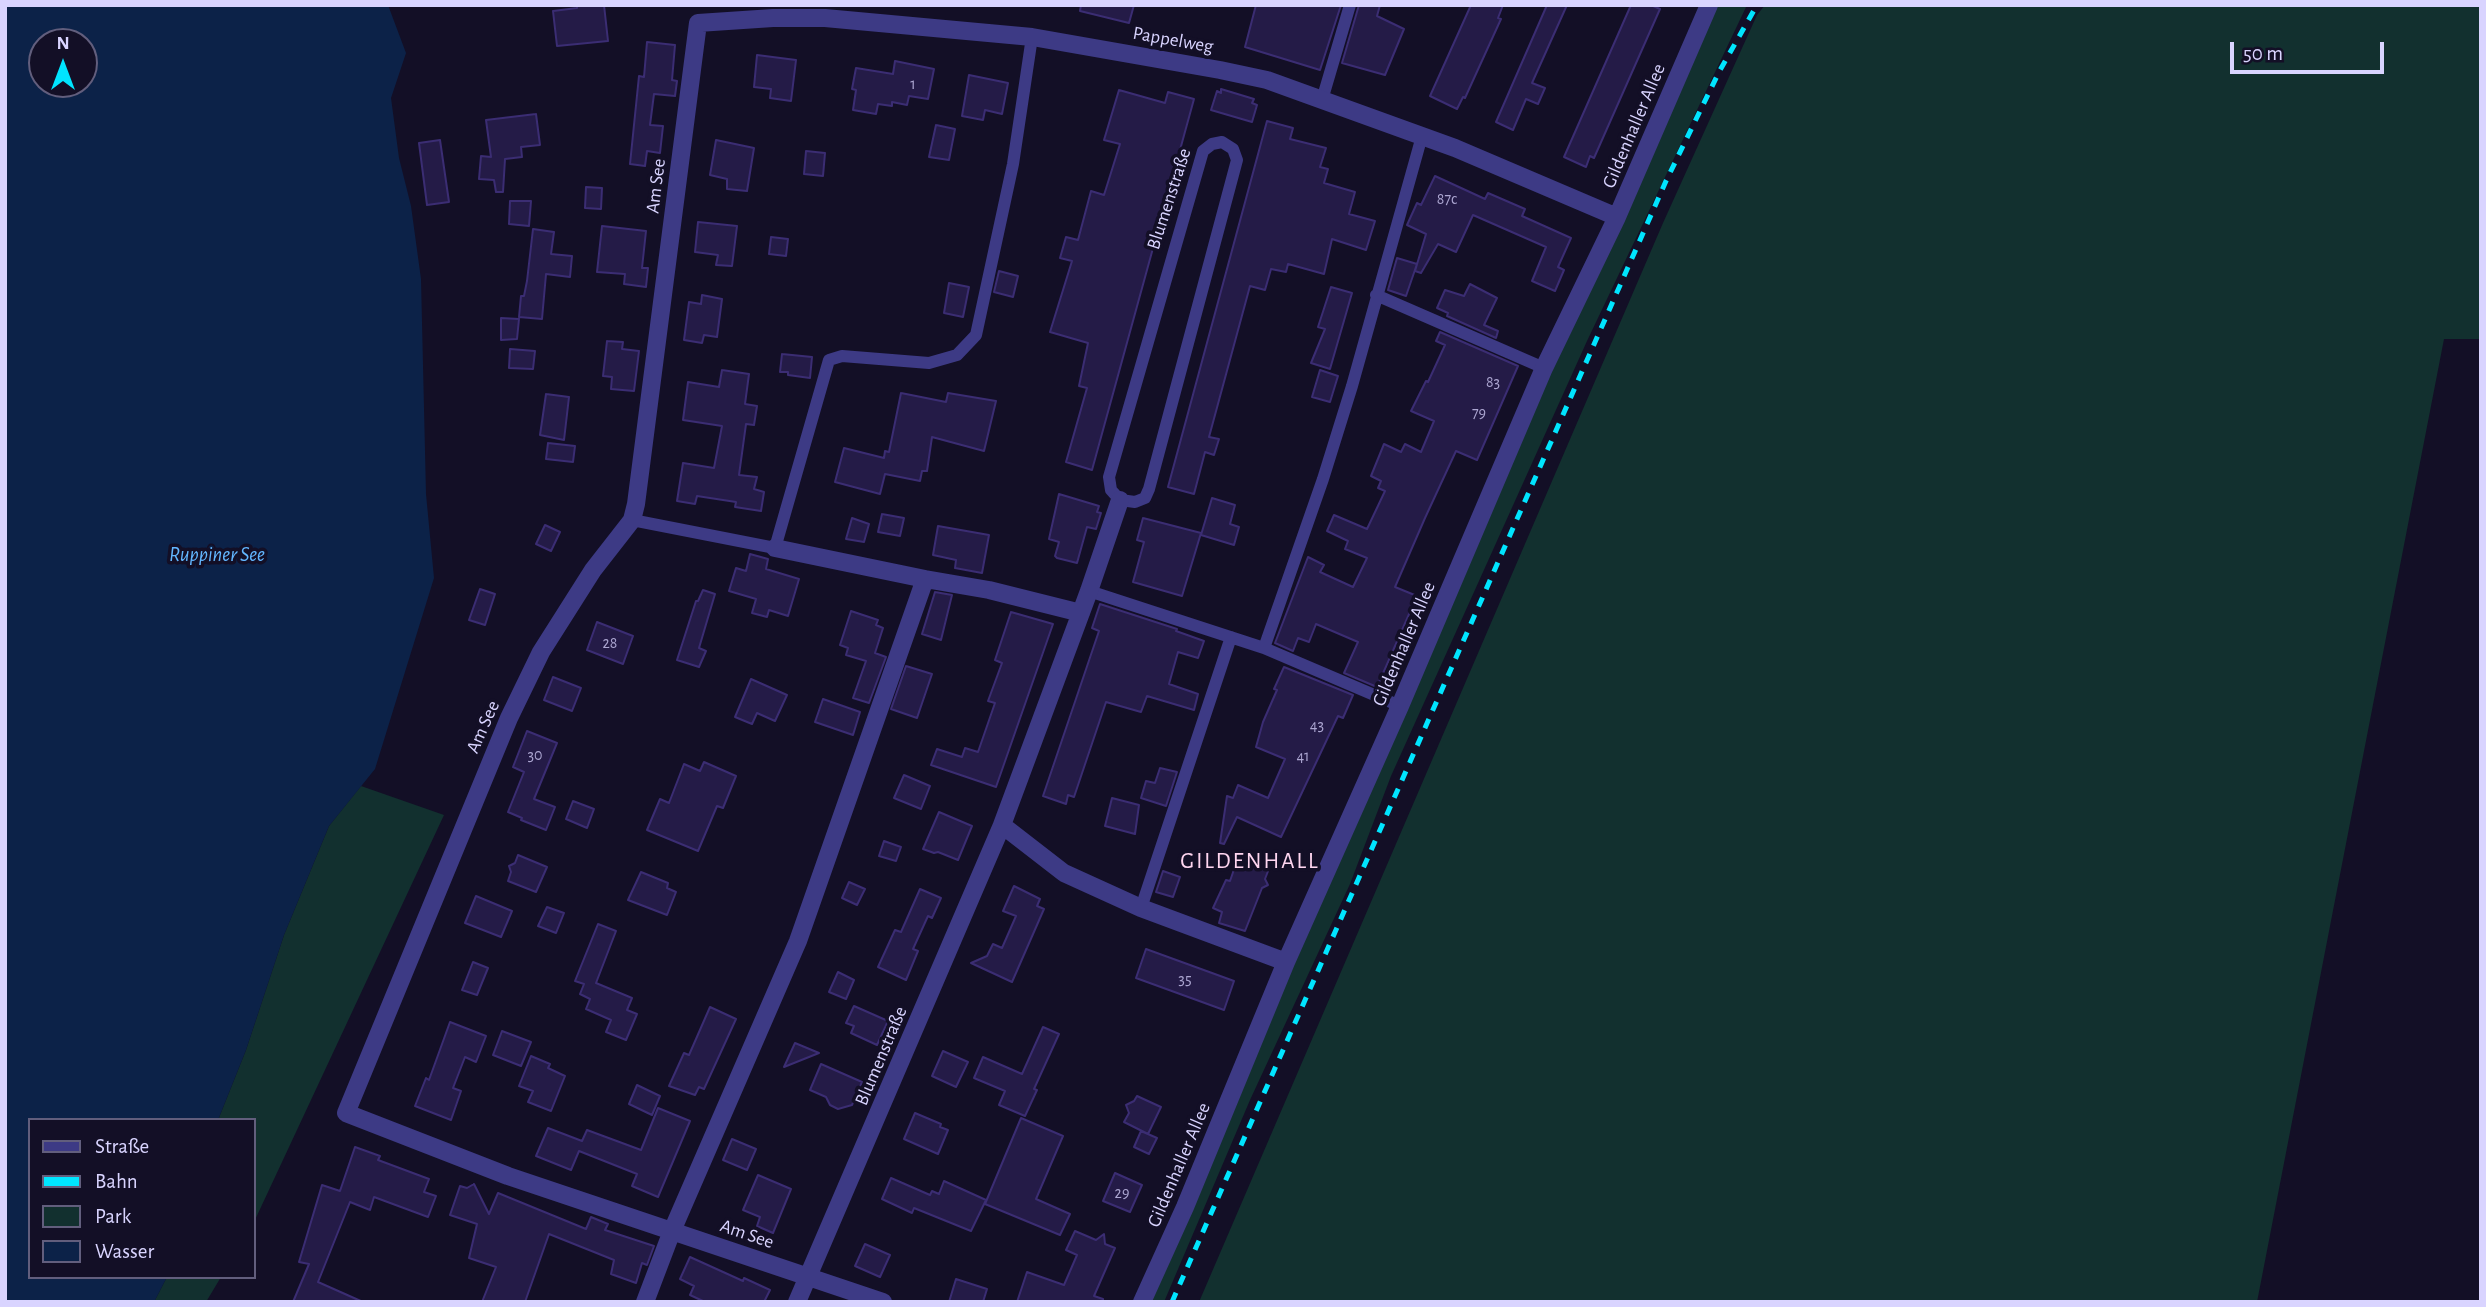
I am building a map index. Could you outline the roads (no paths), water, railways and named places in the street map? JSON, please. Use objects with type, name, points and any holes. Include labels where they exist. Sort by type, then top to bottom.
[{"type":"street","name":"Gildenhaller Allee","points":[[1142,1302],[1185,1207],[1286,962],[1400,706],[1544,368],[1617,217],[1709,5]]},
{"type":"street","name":"Pappelweg","points":[[698,23],[825,18],[1032,37],[1220,69],[1266,80],[1422,136],[1617,217]]},
{"type":"street","name":"Am See","points":[[698,23],[632,520],[593,570],[541,652],[509,718],[346,1113],[508,1176],[883,1302]]},
{"type":"street","name":"Blumenstraße","points":[[797,1302],[1002,825],[1090,591],[1120,500]]},
{"type":"street","points":[[775,548],[989,590],[1081,613]]},
{"type":"street","points":[[645,1302],[672,1231],[799,941],[925,579]]},
{"type":"street","points":[[1002,825],[1064,873],[1141,908],[1286,962]]},
{"type":"lane","points":[[1322,100],[1350,5]]},
{"type":"lane","points":[[632,520],[775,548],[829,360],[842,356],[929,363],[957,355],[976,335],[1013,164],[1032,37]]},
{"type":"lane","points":[[1264,648],[1323,479],[1352,386],[1422,136]]},
{"type":"lane","name":"Blumenstraße","points":[[1222,142],[1233,149],[1237,160],[1149,489],[1145,498],[1135,502],[1120,500],[1111,489],[1113,464],[1203,151],[1212,144],[1222,142]]},
{"type":"lane","points":[[1376,295],[1544,368]]},
{"type":"lane","points":[[1090,591],[1264,648],[1400,706]]},
{"type":"lane","points":[[1141,908],[1231,637]]},
{"type":"water","name":"Ruppiner See","points":[[5,5],[388,5],[406,53],[391,98],[421,279],[426,494],[434,578],[375,769],[329,826],[284,935],[246,1050],[219,1118],[28,1118],[28,1279],[166,1279],[154,1302],[5,1302]]},
{"type":"railway","points":[[1172,1302],[1666,181],[1719,72],[1757,5]]},
{"type":"district","name":"GILDENHALL","points":[[1250,861]]}]
